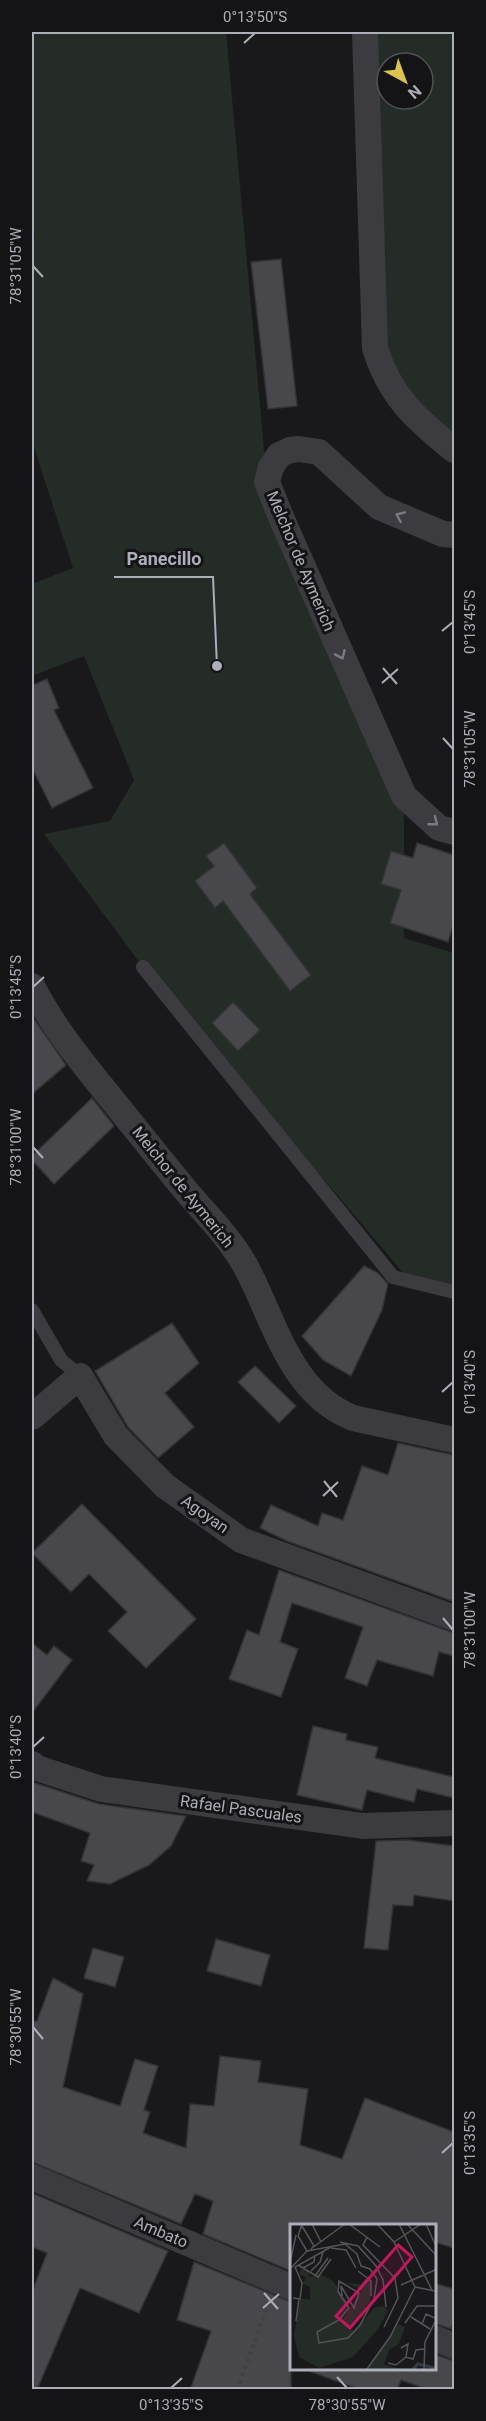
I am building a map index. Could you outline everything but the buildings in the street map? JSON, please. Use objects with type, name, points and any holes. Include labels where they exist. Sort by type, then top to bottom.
[{"type":"street","points":[[365,32],[375,348],[382,370],[399,399],[454,450]]},
{"type":"street","name":"Melchor de Aymerich","points":[[454,536],[443,534],[379,507],[319,452],[290,450],[279,455],[271,467],[267,482],[280,517],[404,796],[439,828],[454,832]]},
{"type":"street","name":"Melchor de Aymerich","points":[[32,986],[59,1034],[234,1248],[254,1283],[289,1358],[304,1382],[326,1403],[353,1418],[454,1440]]},
{"type":"street","points":[[32,1417],[80,1376]]},
{"type":"street","name":"Agoyan","points":[[80,1376],[116,1436],[165,1486],[241,1540],[454,1618]]},
{"type":"street","name":"Rafael Pascuales","points":[[32,1764],[101,1789],[340,1823],[363,1826],[454,1823]]},
{"type":"street","name":"Ambato","points":[[32,2177],[284,2284]]},
{"type":"street","points":[[435,2338],[454,2346]]},
{"type":"lane","points":[[143,967],[393,1277],[454,1292]]},
{"type":"lane","name":"Agoyan","points":[[32,1310],[61,1360],[80,1376]]},
{"type":"path","points":[[237,2390],[284,2284]]},
{"type":"shaded area","points":[[32,32],[226,32],[267,482],[404,796],[404,938],[454,953],[454,1287],[406,1276],[143,967],[44,834],[110,821],[134,780],[84,656],[32,676],[32,584],[73,568],[32,441],[32,250],[35,235],[32,219]]},
{"type":"shaded area","points":[[365,32],[454,32],[454,446],[382,370]]},
{"type":"place","name":"Panecillo","points":[[217,666]]}]
